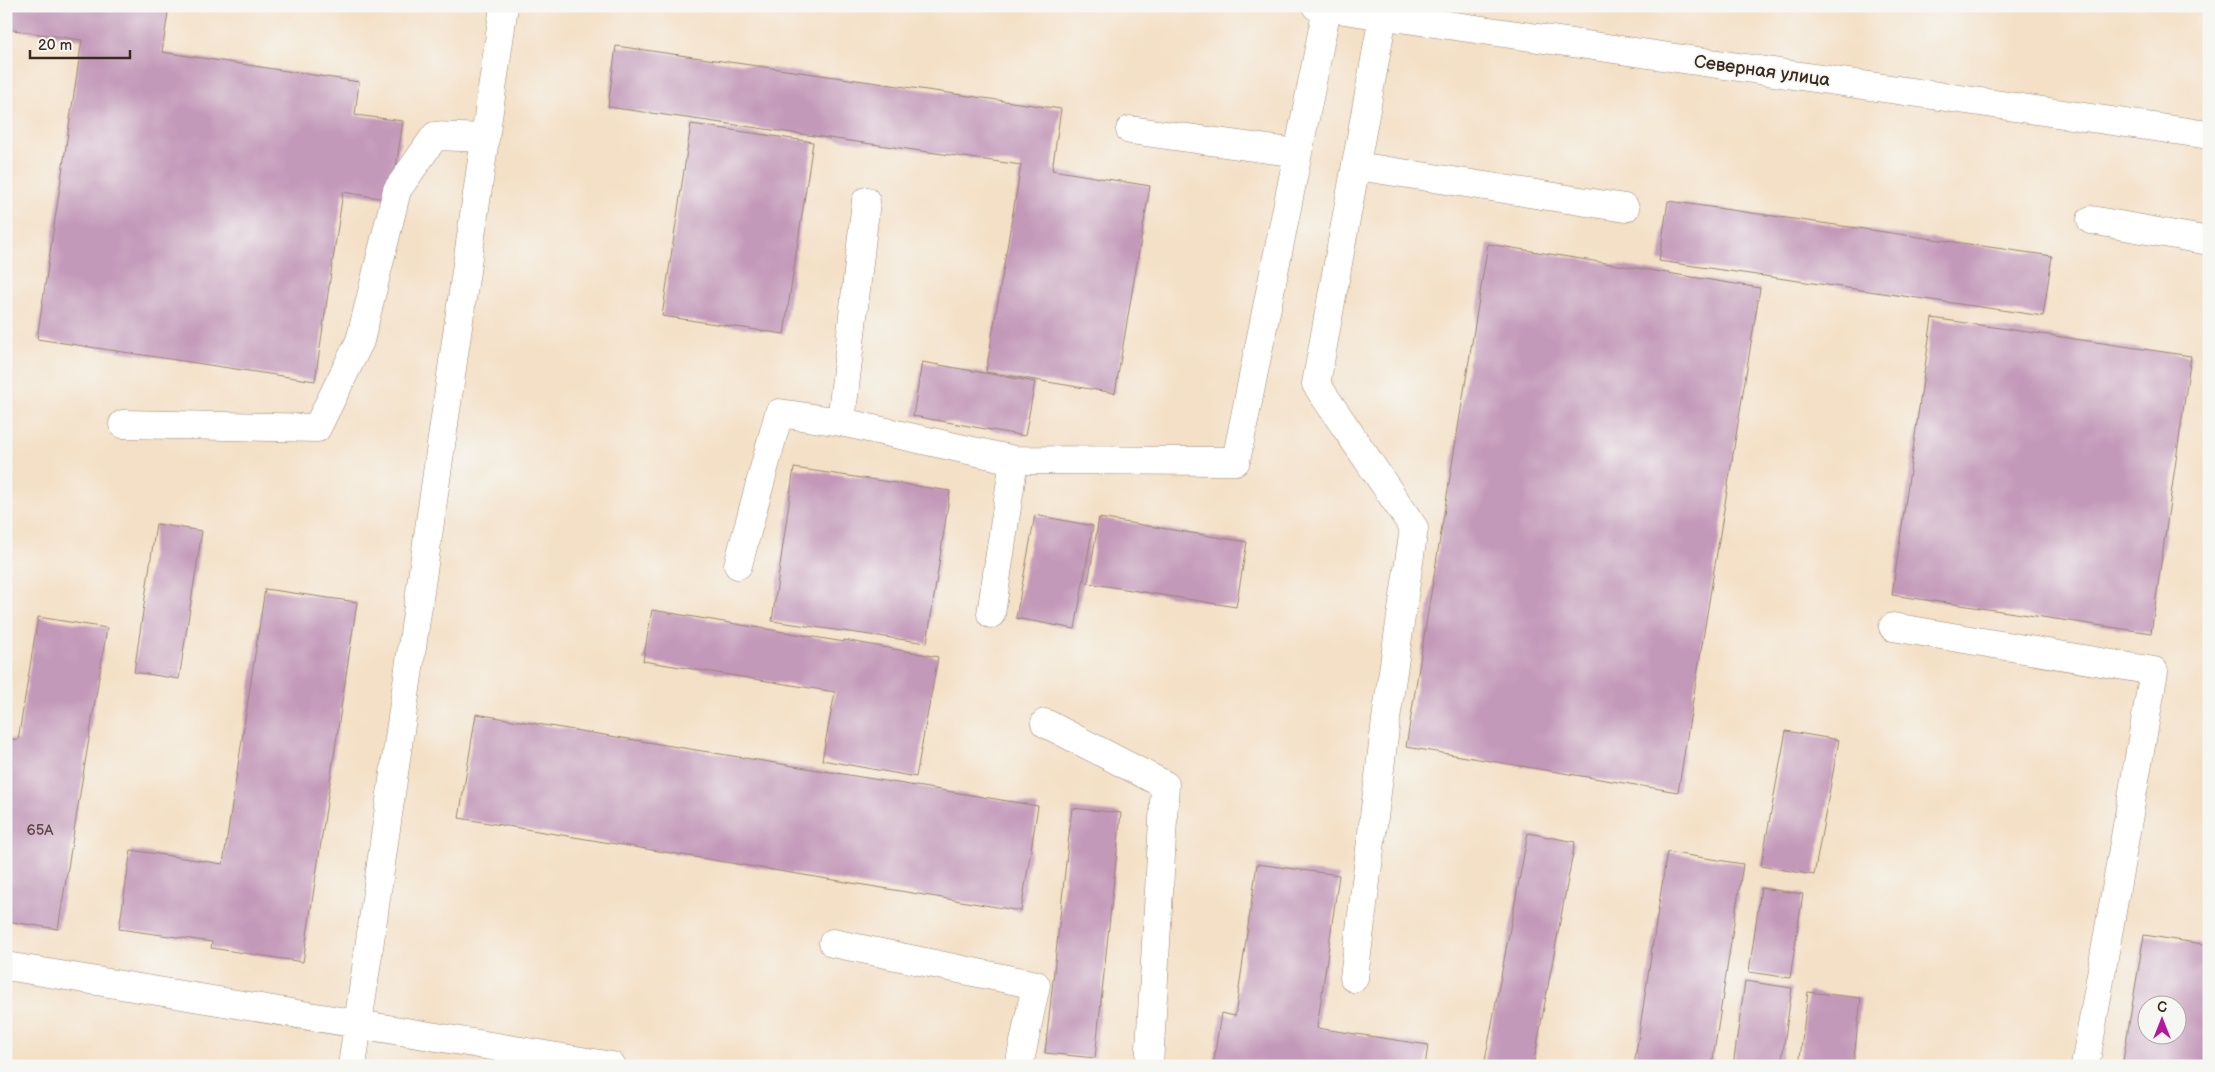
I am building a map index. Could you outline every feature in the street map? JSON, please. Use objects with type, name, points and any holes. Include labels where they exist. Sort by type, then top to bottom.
[{"type":"street","points":[[352,1066],[504,6]]},
{"type":"street","points":[[738,565],[778,413],[841,422],[1014,460],[1236,461],[1298,153],[1322,7]]},
{"type":"street","name":"Северная улица","points":[[1322,7],[2209,135]]},
{"type":"street","points":[[1354,978],[1387,712],[1414,528],[1316,384],[1383,16]]},
{"type":"street","points":[[1130,130],[1298,153]]},
{"type":"street","points":[[122,424],[317,428],[360,341],[397,190],[434,136],[486,138]]},
{"type":"street","points":[[1357,166],[1625,208]]},
{"type":"street","points":[[841,422],[866,201]]},
{"type":"street","points":[[2092,220],[2209,241]]},
{"type":"street","points":[[991,614],[1014,460]]},
{"type":"street","points":[[1893,627],[2154,671],[2085,1066]]},
{"type":"street","points":[[1045,723],[1165,785],[1149,1066]]},
{"type":"street","points":[[833,943],[1036,985],[1019,1066]]},
{"type":"street","points":[[6,966],[612,1066]]},
{"type":"building","points":[[6,6],[169,6],[162,52],[359,82],[355,115],[403,121],[391,200],[343,192],[315,381],[37,339],[82,40],[6,29]]},
{"type":"building","points":[[616,46],[1061,109],[1052,170],[1150,186],[1115,393],[986,372],[1021,165],[608,107]]},
{"type":"building","points":[[691,124],[813,142],[784,334],[662,316]]},
{"type":"building","points":[[1668,201],[2052,256],[2043,316],[1659,261]]},
{"type":"building","points":[[1488,244],[1760,288],[1678,792],[1406,747]]},
{"type":"building","points":[[1932,318],[2191,356],[2151,633],[1892,595]]},
{"type":"building","points":[[922,362],[1035,382],[1025,436],[913,416]]},
{"type":"building","points":[[794,468],[950,491],[927,643],[772,621]]},
{"type":"building","points":[[1035,515],[1093,526],[1075,629],[1016,618]]},
{"type":"building","points":[[1099,518],[1247,542],[1236,607],[1088,583]]},
{"type":"building","points":[[156,524],[202,531],[179,679],[134,672]]},
{"type":"building","points":[[265,589],[357,602],[303,962],[211,948],[212,942],[119,929],[131,850],[223,864]]},
{"type":"building","points":[[652,610],[844,642],[844,640],[938,657],[916,777],[822,760],[835,692],[643,661]]},
{"type":"building","points":[[38,617],[107,628],[58,929],[6,921],[6,738],[18,740]]},
{"type":"building","points":[[476,714],[1038,806],[1021,911],[459,818]]},
{"type":"building","points":[[1786,731],[1839,740],[1814,875],[1761,866]]},
{"type":"building","points":[[1072,808],[1121,813],[1095,1058],[1045,1053]]},
{"type":"building","points":[[1528,833],[1575,842],[1533,1066],[1484,1066]]},
{"type":"building","points":[[1667,852],[1743,864],[1712,1066],[1634,1066]]},
{"type":"building","points":[[1257,864],[1339,875],[1317,1028],[1428,1045],[1425,1066],[1213,1066],[1221,1013],[1235,1016]]},
{"type":"building","points":[[1761,888],[1803,894],[1790,978],[1749,972]]},
{"type":"building","points":[[2144,935],[2209,945],[2209,1066],[2122,1066]]},
{"type":"building","points":[[1745,981],[1792,988],[1781,1066],[1733,1066]]},
{"type":"building","points":[[1808,992],[1861,998],[1853,1066],[1799,1066]]}]
